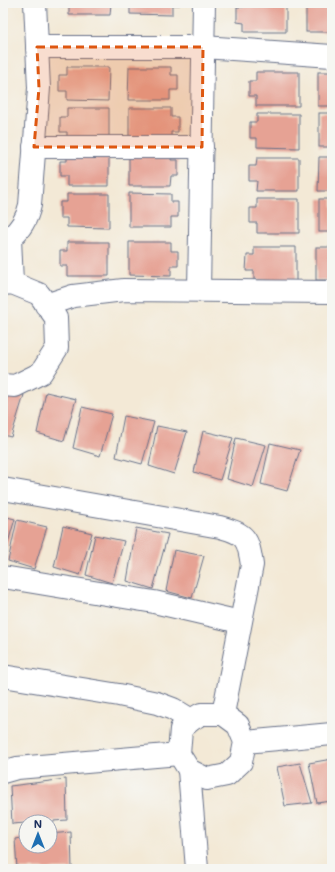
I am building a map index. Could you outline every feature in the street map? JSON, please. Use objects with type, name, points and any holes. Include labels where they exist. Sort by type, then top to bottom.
[{"type":"street","points":[[3,385],[15,386],[41,373],[57,348],[56,318],[39,294],[7,283],[6,238],[18,231],[27,217],[30,205],[39,88],[35,3]]},
{"type":"street","points":[[199,290],[204,3]]},
{"type":"street","points":[[37,47],[203,47],[332,56]]},
{"type":"street","points":[[34,147],[202,147]]},
{"type":"street","points":[[46,305],[73,296],[102,291],[124,290],[332,292]]},
{"type":"street","points":[[3,489],[220,527],[238,532],[246,540],[250,551],[252,564],[223,714]]},
{"type":"street","points":[[3,577],[154,602],[240,622]]},
{"type":"street","points":[[3,676],[119,695],[157,703],[173,709],[191,720]]},
{"type":"street","points":[[3,772],[25,767],[184,762],[207,779],[226,775],[241,762],[245,742],[238,725],[223,714],[201,714],[181,729],[184,762],[197,869]]},
{"type":"street","points":[[245,742],[332,734]]},
{"type":"highlighted area","points":[[37,47],[203,47],[202,147],[34,147],[39,88]]},
{"type":"building","points":[[61,3],[111,3],[110,15],[69,15],[69,5],[61,5]]},
{"type":"building","points":[[130,3],[180,3],[180,5],[172,5],[172,15],[130,14]]},
{"type":"building","points":[[244,3],[286,3],[286,32],[244,32],[244,23],[237,22],[237,7],[244,7]]},
{"type":"building","points":[[306,3],[332,3],[332,32],[306,32]]},
{"type":"building","points":[[67,67],[109,67],[108,101],[67,100],[67,91],[59,91],[59,75],[67,75]]},
{"type":"building","points":[[129,67],[171,67],[171,75],[178,75],[178,90],[170,90],[170,100],[128,100]]},
{"type":"building","points":[[256,72],[299,72],[299,106],[256,106],[256,96],[249,96],[249,81],[256,81]]},
{"type":"building","points":[[318,72],[332,72],[332,106],[318,106]]},
{"type":"building","points":[[67,108],[109,108],[109,142],[67,142],[67,132],[60,132],[60,117],[67,117]]},
{"type":"building","points":[[129,108],[171,108],[171,117],[178,117],[178,132],[171,132],[171,142],[129,142]]},
{"type":"building","points":[[319,113],[332,113],[332,147],[319,147]]},
{"type":"building","points":[[257,114],[299,114],[299,148],[257,147],[257,138],[250,138],[250,122],[257,122]]},
{"type":"building","points":[[67,152],[109,152],[109,186],[67,186],[67,176],[60,176],[60,161],[67,161]]},
{"type":"building","points":[[129,152],[171,152],[171,160],[178,160],[178,176],[171,176],[170,186],[129,186]]},
{"type":"building","points":[[319,157],[332,157],[332,191],[318,191]]},
{"type":"building","points":[[257,158],[299,158],[299,191],[256,191],[257,181],[249,181],[249,166],[256,166]]},
{"type":"building","points":[[129,193],[171,194],[171,202],[178,202],[178,217],[171,217],[171,227],[129,227]]},
{"type":"building","points":[[67,194],[109,194],[109,228],[67,227],[67,218],[60,218],[60,202],[67,202]]},
{"type":"building","points":[[257,199],[299,199],[299,233],[257,233],[257,223],[250,223],[250,208],[257,208]]},
{"type":"building","points":[[319,199],[332,199],[332,232],[319,232]]},
{"type":"building","points":[[67,242],[109,242],[109,276],[67,276],[67,266],[60,266],[60,251],[67,251]]},
{"type":"building","points":[[129,242],[171,242],[171,251],[178,251],[178,266],[171,266],[171,276],[129,275]]},
{"type":"building","points":[[254,247],[296,247],[296,281],[254,280],[254,271],[246,271],[247,255],[254,255]]},
{"type":"building","points":[[316,247],[332,247],[332,280],[316,280]]},
{"type":"building","points":[[3,391],[24,395],[11,437],[3,435]]},
{"type":"building","points":[[46,392],[76,399],[64,441],[37,433]]},
{"type":"building","points":[[82,407],[112,414],[100,456],[73,448]]},
{"type":"building","points":[[124,416],[154,422],[142,464],[116,457]]},
{"type":"building","points":[[157,426],[187,432],[174,474],[149,466]]},
{"type":"building","points":[[203,431],[233,438],[220,480],[194,472]]},
{"type":"building","points":[[236,438],[266,445],[253,487],[227,479]]},
{"type":"building","points":[[270,443],[300,450],[287,491],[261,484]]},
{"type":"building","points":[[3,516],[15,519],[3,559]]},
{"type":"building","points":[[17,520],[47,527],[34,569],[8,561]]},
{"type":"building","points":[[63,526],[92,533],[80,575],[54,567]]},
{"type":"building","points":[[136,528],[168,534],[153,589],[127,581]]},
{"type":"building","points":[[95,535],[124,541],[112,583],[86,575]]},
{"type":"building","points":[[174,550],[204,556],[192,598],[166,591]]},
{"type":"building","points":[[332,759],[332,801],[317,803],[309,763]]},
{"type":"building","points":[[300,763],[312,803],[285,806],[277,767]]},
{"type":"building","points":[[66,779],[67,820],[58,821],[58,814],[18,814],[18,824],[12,824],[10,786]]},
{"type":"building","points":[[71,832],[72,869],[17,869],[15,839],[18,838],[18,854],[58,854],[58,833]]}]
